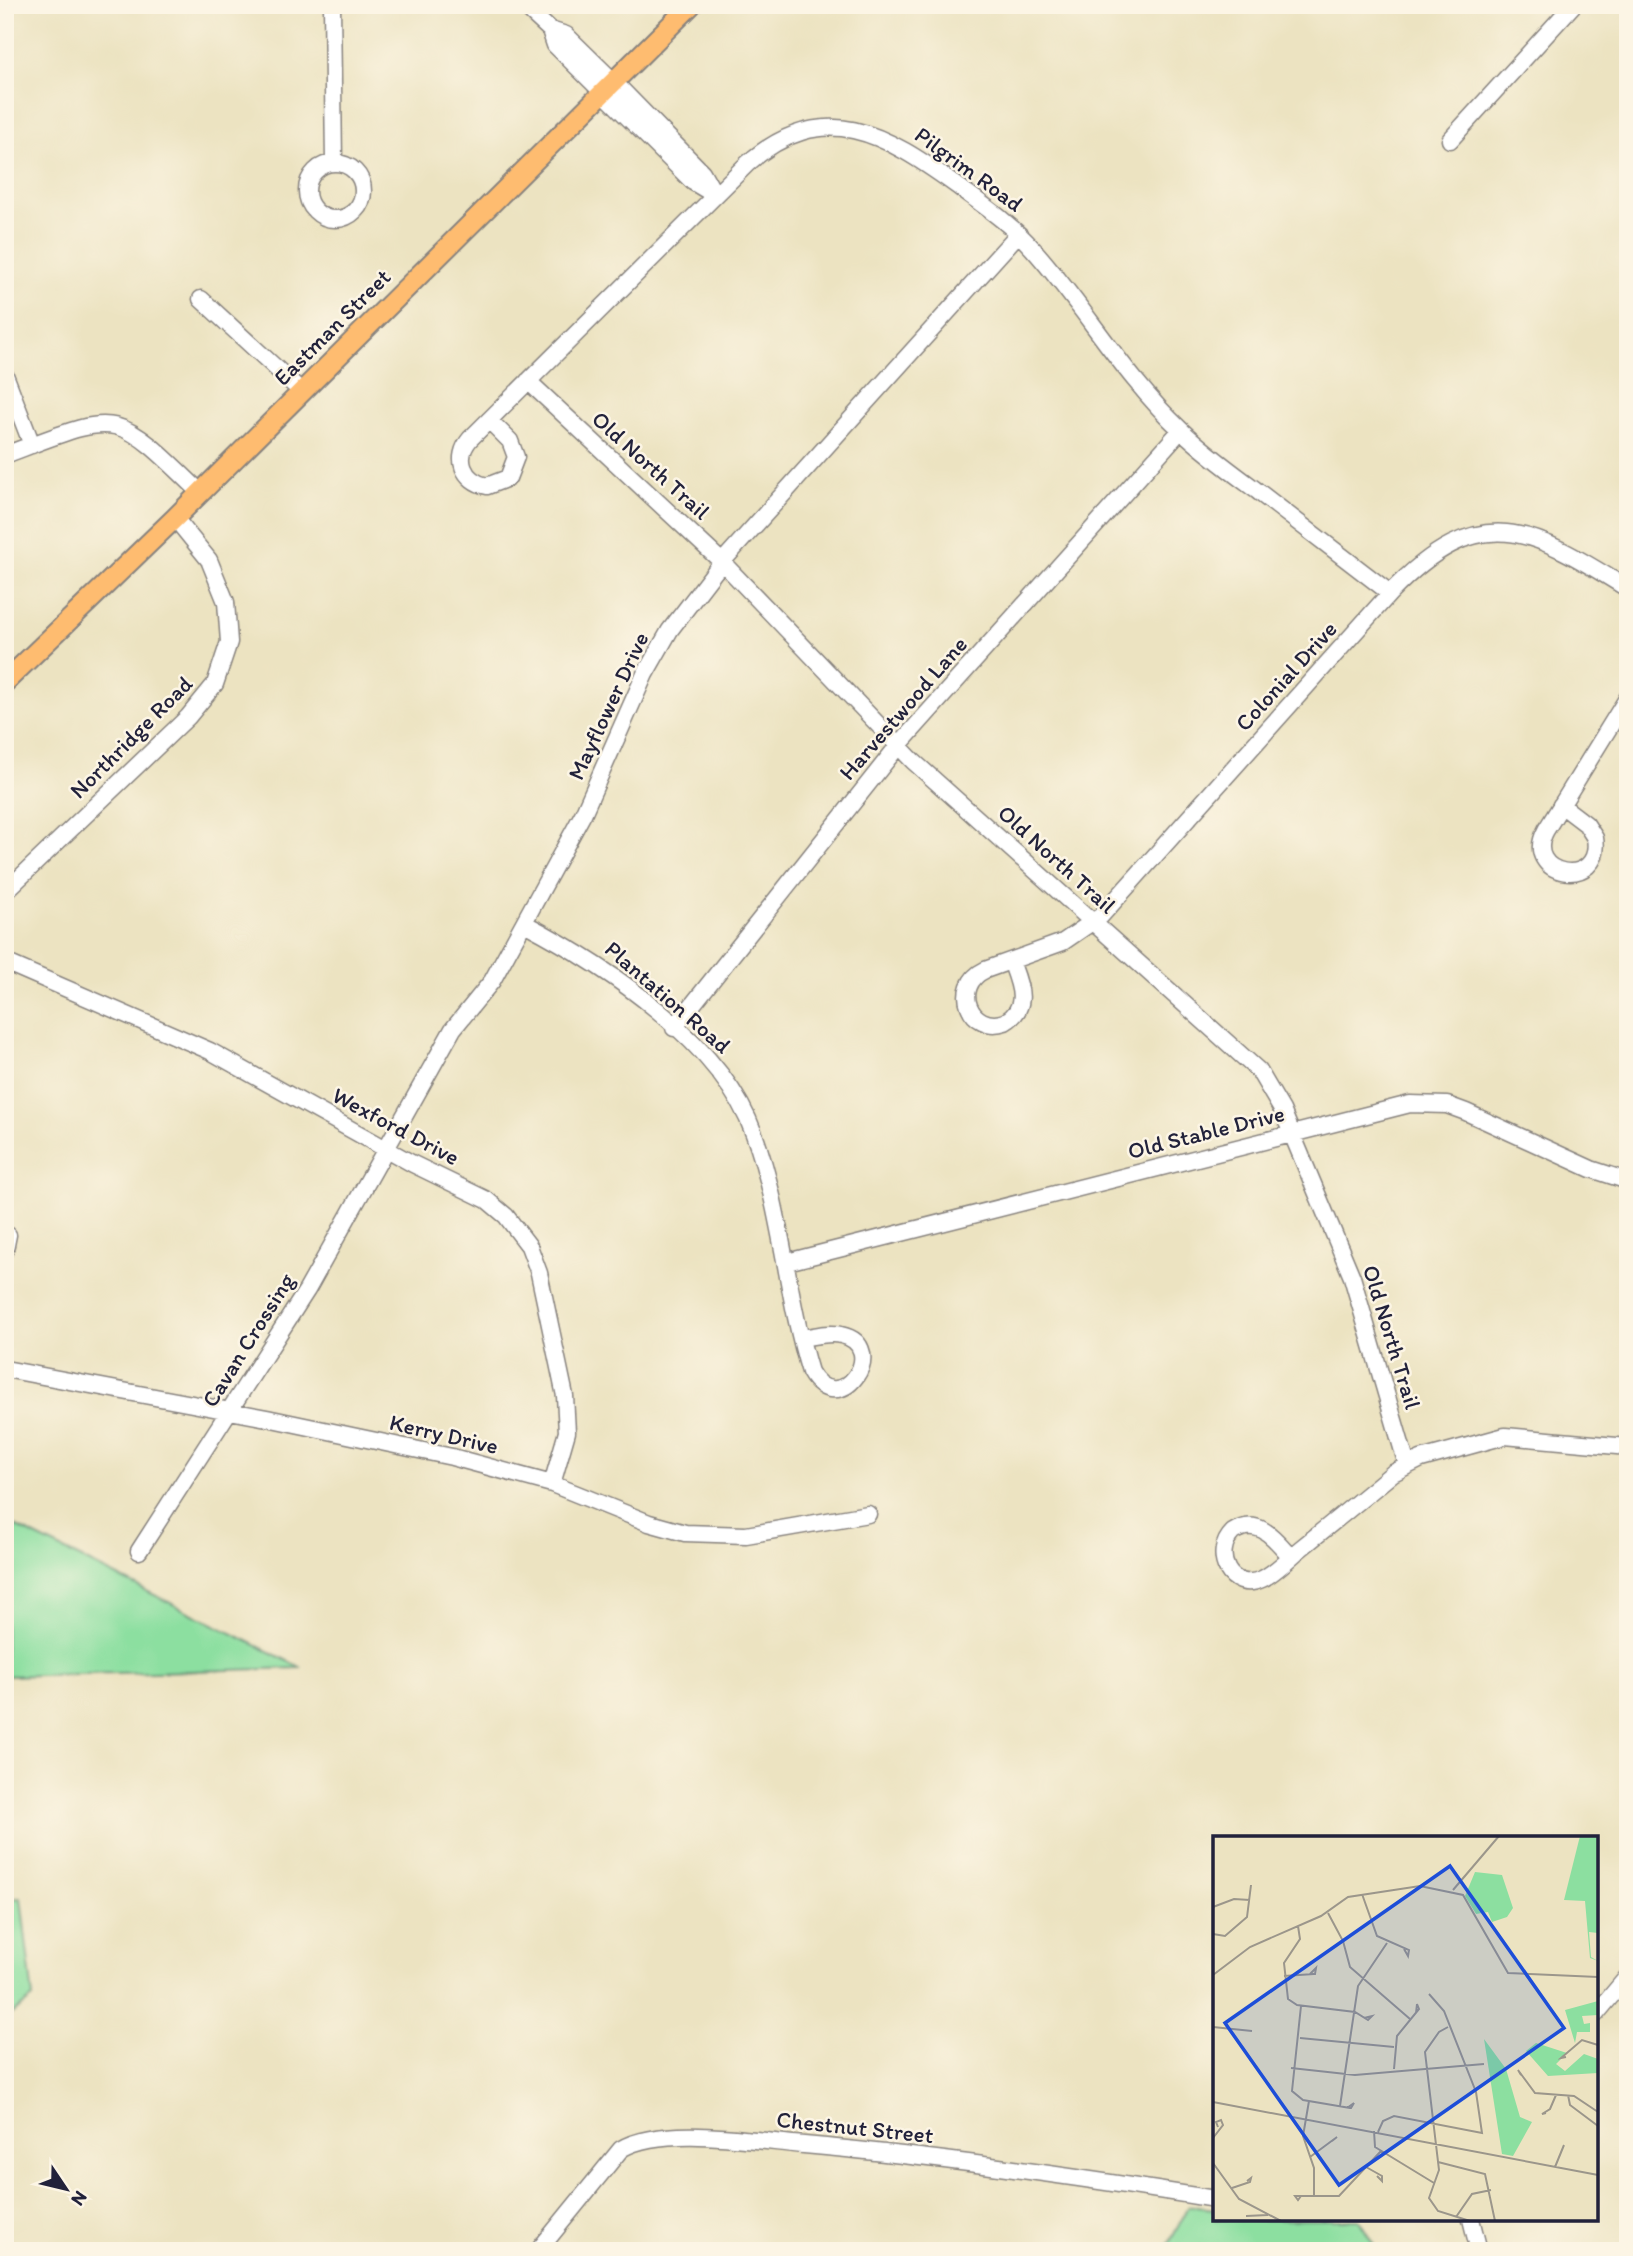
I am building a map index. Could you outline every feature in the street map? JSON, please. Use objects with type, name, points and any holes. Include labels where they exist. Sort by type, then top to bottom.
[{"type":"main road","name":"Eastman Street","points":[[5,682],[175,518],[691,5]]},
{"type":"street","points":[[332,5],[334,163]]},
{"type":"street","points":[[523,5],[551,30],[566,35],[608,87],[702,172],[715,195]]},
{"type":"street","points":[[1450,140],[1573,5]]},
{"type":"street","name":"Pilgrim Road","points":[[489,420],[747,163],[774,144],[816,130],[850,129],[872,134],[901,147],[1018,234],[1181,430],[1390,593]]},
{"type":"street","name":"Mayflower Drive","points":[[388,1149],[447,1039],[492,981],[524,923],[583,814],[657,651],[688,605],[722,562],[1018,234]]},
{"type":"street","points":[[201,299],[302,392]]},
{"type":"street","points":[[5,376],[32,445]]},
{"type":"street","name":"Old North Trail","points":[[528,381],[722,562],[898,746],[1259,1071],[1275,1094],[1358,1296],[1407,1465]]},
{"type":"street","points":[[5,454],[87,425],[105,423],[123,426],[152,444],[201,492]]},
{"type":"street","name":"Harvestwood Lane","points":[[674,1028],[898,746],[1181,430]]},
{"type":"street","name":"Northridge Road","points":[[5,892],[188,717],[215,684],[229,642],[226,602],[209,560],[175,518]]},
{"type":"street","name":"Colonial Drive","points":[[1011,961],[1063,942],[1094,922],[1390,593],[1424,559],[1467,538],[1501,533],[1532,537],[1552,544],[1628,589]]},
{"type":"street","points":[[1561,805],[1628,697]]},
{"type":"street","name":"Plantation Road","points":[[524,923],[607,970],[712,1062],[743,1107],[755,1137],[787,1262],[802,1338]]},
{"type":"street","name":"Wexford Drive","points":[[5,962],[209,1051],[487,1200],[511,1221],[529,1246],[543,1286],[567,1408],[566,1443],[552,1484]]},
{"type":"street","name":"Old Stable Drive","points":[[787,1262],[1410,1104],[1447,1105],[1526,1137],[1591,1169],[1628,1181]]},
{"type":"street","name":"Cavan Crossing","points":[[139,1551],[307,1290],[388,1149]]},
{"type":"street","name":"Kerry Drive","points":[[5,1369],[230,1410],[452,1457],[552,1484],[649,1523],[704,1535],[772,1533],[867,1514]]},
{"type":"street","points":[[1291,1557],[1407,1465],[1504,1436],[1628,1447]]},
{"type":"street","points":[[1598,2012],[1628,1976]]},
{"type":"street","name":"Chestnut Street","points":[[538,2251],[621,2149],[633,2142],[657,2137],[745,2138],[934,2157],[1213,2199]]},
{"type":"street","points":[[1472,2221],[1479,2251]]},
{"type":"green space","points":[[5,1521],[302,1668],[5,1676]]},
{"type":"green space","points":[[21,1898],[33,1998],[5,2019],[5,1899]]},
{"type":"green space","points":[[1189,2206],[1213,2209],[1213,2221],[1360,2221],[1378,2251],[1165,2251]]}]
